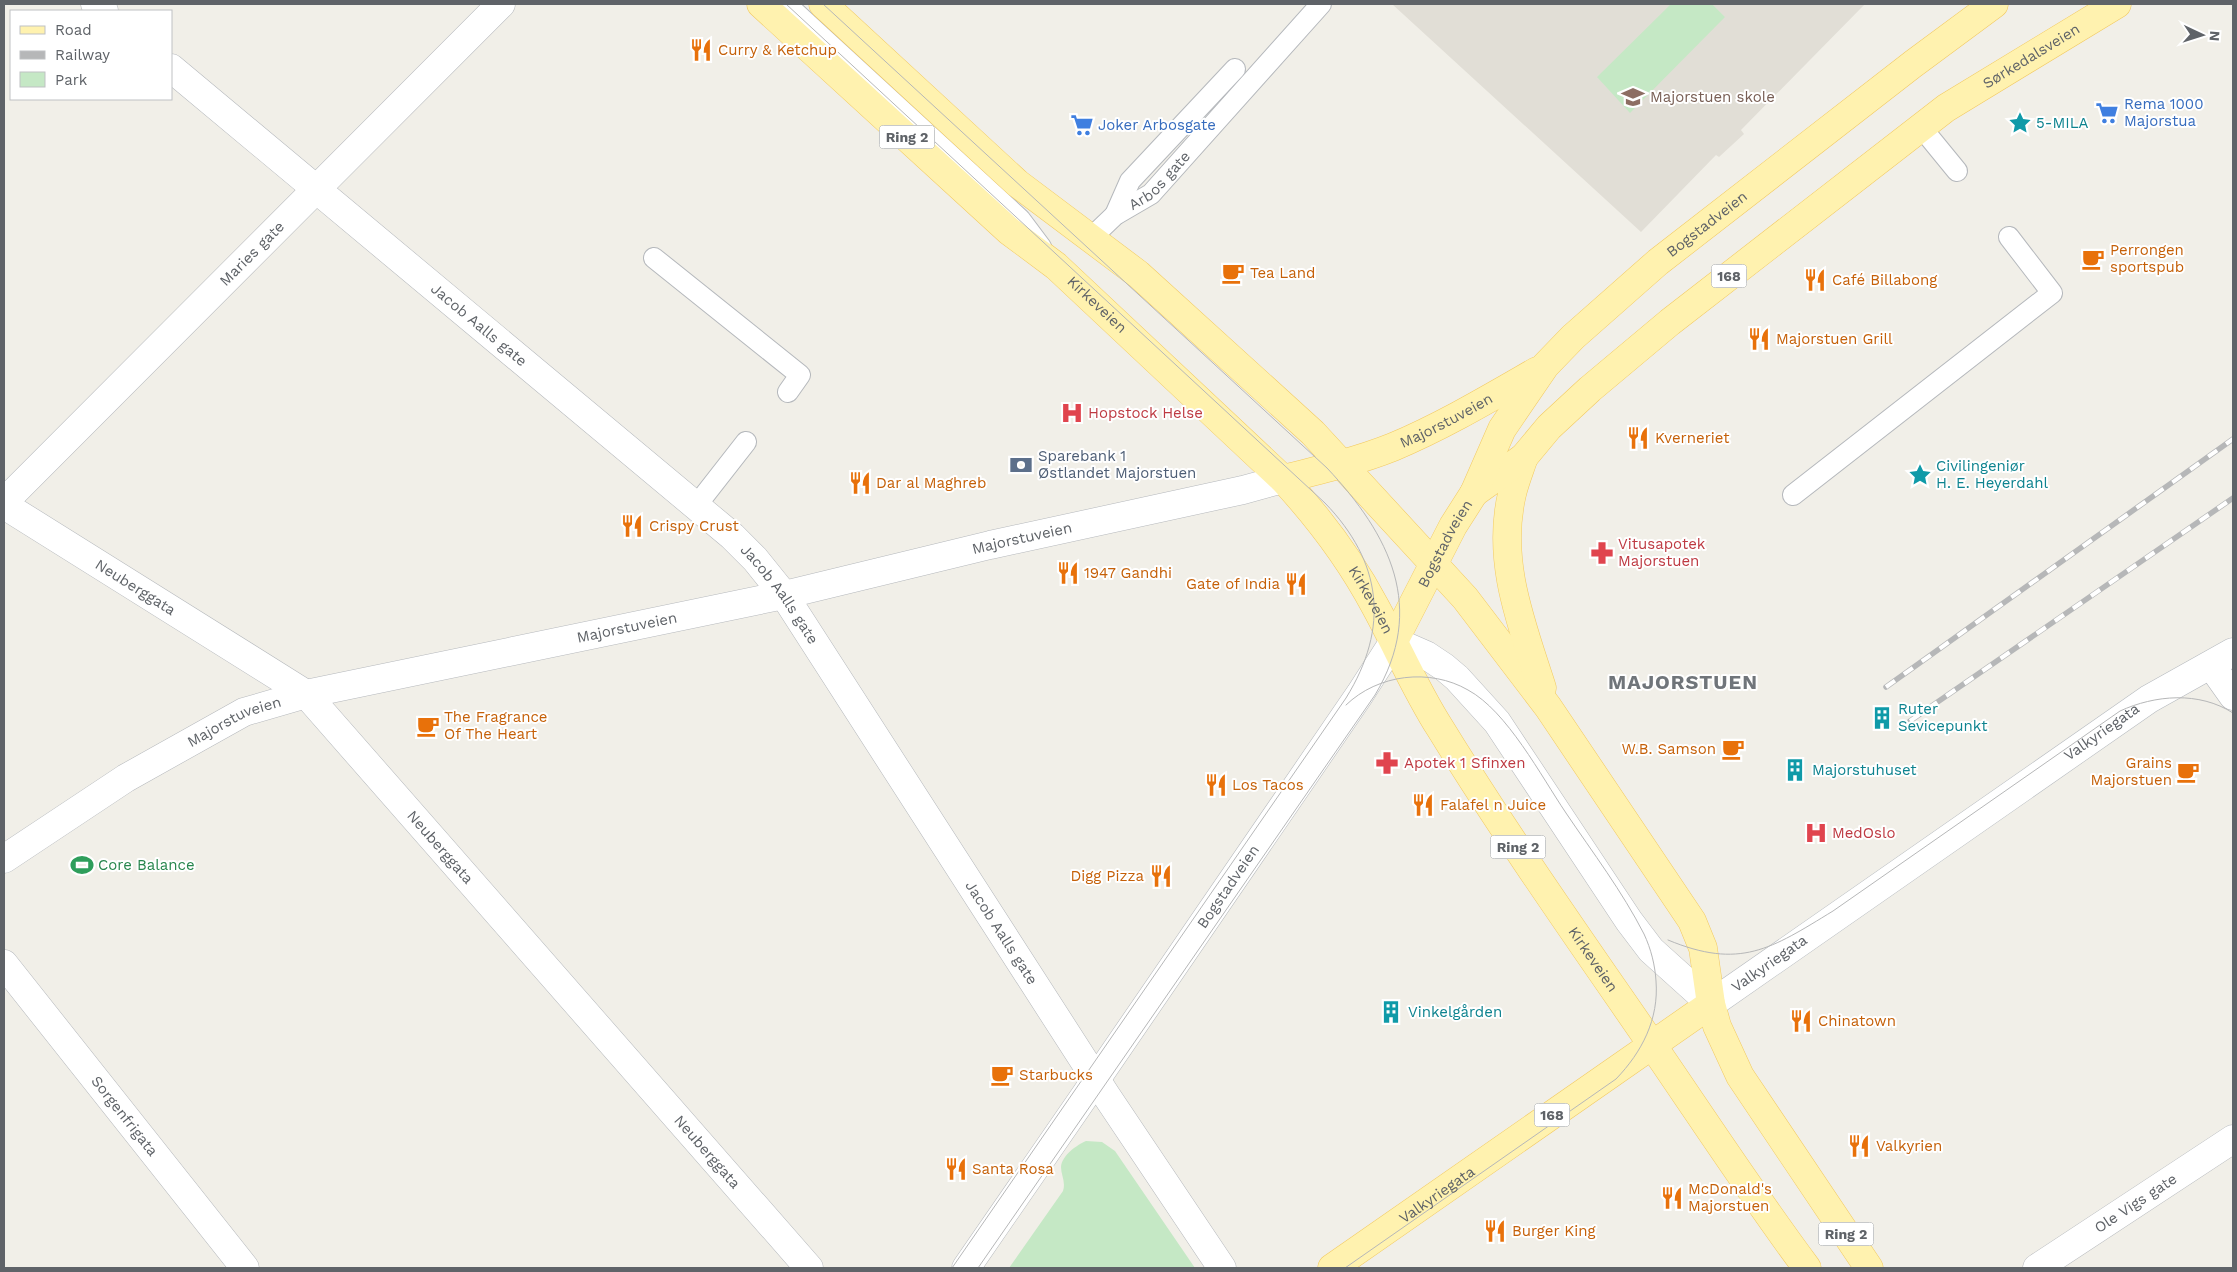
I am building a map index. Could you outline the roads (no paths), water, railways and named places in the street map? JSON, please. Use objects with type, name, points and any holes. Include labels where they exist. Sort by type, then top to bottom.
[{"type":"main road","name":"Kirkeveien","points":[[761,4],[1009,231],[1056,266],[1283,479],[1333,537],[1374,604],[1416,688],[1440,728],[1586,950],[1807,1268]]},
{"type":"main road","name":"Ring 2","points":[[823,4],[1017,183],[1138,274],[1313,433],[1434,562],[1465,598],[1548,707],[1692,921],[1703,948],[1711,1004],[1717,1026],[1740,1076],[1869,1268]]},
{"type":"main road","name":"Bogstadveien","points":[[1394,641],[1434,562],[1474,492],[1502,429],[1545,366],[1573,337],[1658,262],[1913,64],[1994,4]]},
{"type":"main road","name":"Sørkedalsveien","points":[[1946,108],[2117,4]]},
{"type":"main road","name":"Bogstadveien","points":[[1474,492],[1524,457],[1549,427],[1590,389],[1670,322],[1946,108]]},
{"type":"main road","name":"Majorstuveien","points":[[1341,464],[1392,447],[1462,415],[1545,366]]},
{"type":"main road","name":"Bogstadveien","points":[[1524,457],[1512,494],[1507,531],[1507,559],[1515,604],[1548,707]]},
{"type":"main road","name":"168","points":[[1283,479],[1341,464]]},
{"type":"main road","name":"Valkyriegata","points":[[1332,1268],[1711,1004]]},
{"type":"street","name":"Maries gate","points":[[4,503],[501,4]]},
{"type":"street","name":"Jacob Aalls gate","points":[[172,69],[738,542],[784,594],[1222,1268]]},
{"type":"street","name":"Majorstuveien","points":[[4,859],[126,778],[244,712],[306,694],[784,594],[990,545],[1243,490],[1283,479]]},
{"type":"street","name":"Neuberggata","points":[[4,503],[306,694],[809,1268]]},
{"type":"street","name":"Kirkeveien","points":[[1394,641],[1426,655],[1444,667],[1457,678],[1497,722],[1629,921],[1651,950],[1711,1004]]},
{"type":"street","name":"Bogstadveien","points":[[966,1268],[1338,726],[1394,641]]},
{"type":"street","name":"Valkyriegata","points":[[1711,1004],[2149,700],[2222,659]]},
{"type":"street","points":[[2222,659],[2233,696]]},
{"type":"street","name":"Sorgenfrigata","points":[[4,964],[245,1268]]},
{"type":"street","name":"Ole Vigs gate","points":[[2037,1268],[2233,1139]]},
{"type":"lane","points":[[786,4],[1020,219],[1056,266]]},
{"type":"lane","name":"Arbos gate","points":[[1091,238],[1115,215],[1151,194],[1321,4]]},
{"type":"lane","points":[[1115,215],[1130,180],[1235,69]]},
{"type":"lane","points":[[1921,127],[1957,171]]},
{"type":"lane","points":[[1793,495],[2052,294],[2009,237]]},
{"type":"lane","points":[[654,258],[800,375],[788,392]]},
{"type":"lane","points":[[696,506],[746,442]]},
{"type":"tram line","points":[[786,4],[1325,503],[1344,525],[1359,548],[1368,572],[1373,596],[1374,621],[1369,646],[1360,672],[1346,698],[952,1268]]},
{"type":"tram line","points":[[823,4],[1327,468],[1349,493],[1384,546],[1394,574],[1399,603],[1398,632],[1390,663],[1375,695],[978,1268]]},
{"type":"tram line","points":[[1345,1268],[1616,1079],[1634,1058],[1647,1034],[1652,1022],[1656,995],[1654,963],[1644,934],[1607,872],[1510,728],[1496,713],[1468,690],[1453,683],[1421,677],[1405,678],[1373,686],[1346,705]]},
{"type":"tram line","points":[[1668,940],[1693,949],[1736,954],[1773,945],[1791,936],[1833,911],[2120,711],[2148,701],[2192,698],[2220,706],[2233,713]]},
{"type":"railway","points":[[1886,687],[2233,439]]},
{"type":"railway","points":[[1910,721],[2233,498]]},
{"type":"place","name":"Curry & Ketchup","points":[[701,50]]},
{"type":"place","name":"Majorstuen skole","points":[[1633,97]]},
{"type":"place","name":"Rema 1000 Majorstua","points":[[2107,113]]},
{"type":"place","name":"5-MILA","points":[[2020,123]]},
{"type":"place","name":"Joker Arbosgate","points":[[1082,125]]},
{"type":"place","name":"Perrongen sportspub","points":[[2093,259]]},
{"type":"place","name":"Tea Land","points":[[1233,273]]},
{"type":"place","name":"Café Billabong","points":[[1815,280]]},
{"type":"place","name":"Majorstuen Grill","points":[[1759,339]]},
{"type":"place","name":"Hopstock Helse","points":[[1072,413]]},
{"type":"place","name":"Kverneriet","points":[[1638,438]]},
{"type":"place","name":"Sparebank 1 Østlandet Majorstuen","points":[[1021,465]]},
{"type":"place","name":"Civilingeniør H. E. Heyerdahl","points":[[1920,475]]},
{"type":"place","name":"Dar al Maghreb","points":[[860,483]]},
{"type":"place","name":"Crispy Crust","points":[[632,526]]},
{"type":"place","name":"Vitusapotek Majorstuen","points":[[1602,553]]},
{"type":"place","name":"1947 Gandhi","points":[[1068,573]]},
{"type":"place","name":"Gate of India","points":[[1296,584]]},
{"type":"place","name":"Ruter Sevicepunkt","points":[[1882,718]]},
{"type":"place","name":"The Fragrance Of The Heart","points":[[428,726]]},
{"type":"place","name":"W.B. Samson","points":[[1733,749]]},
{"type":"place","name":"Apotek 1 Sfinxen","points":[[1387,763]]},
{"type":"place","name":"Majorstuhuset","points":[[1795,770]]},
{"type":"place","name":"Grains Majorstuen","points":[[2188,772]]},
{"type":"place","name":"Los Tacos","points":[[1216,785]]},
{"type":"place","name":"Falafel n Juice","points":[[1423,805]]},
{"type":"place","name":"MedOslo","points":[[1816,833]]},
{"type":"place","name":"Core Balance","points":[[82,865]]},
{"type":"place","name":"Digg Pizza","points":[[1161,876]]},
{"type":"place","name":"Vinkelgården","points":[[1391,1012]]},
{"type":"place","name":"Chinatown","points":[[1801,1021]]},
{"type":"place","name":"Starbucks","points":[[1002,1075]]},
{"type":"place","name":"Valkyrien","points":[[1859,1146]]},
{"type":"place","name":"Santa Rosa","points":[[956,1169]]},
{"type":"place","name":"McDonald's Majorstuen","points":[[1672,1198]]},
{"type":"place","name":"Burger King","points":[[1495,1231]]},
{"type":"district","name":"MAJORSTUEN","points":[[1683,682]]}]
